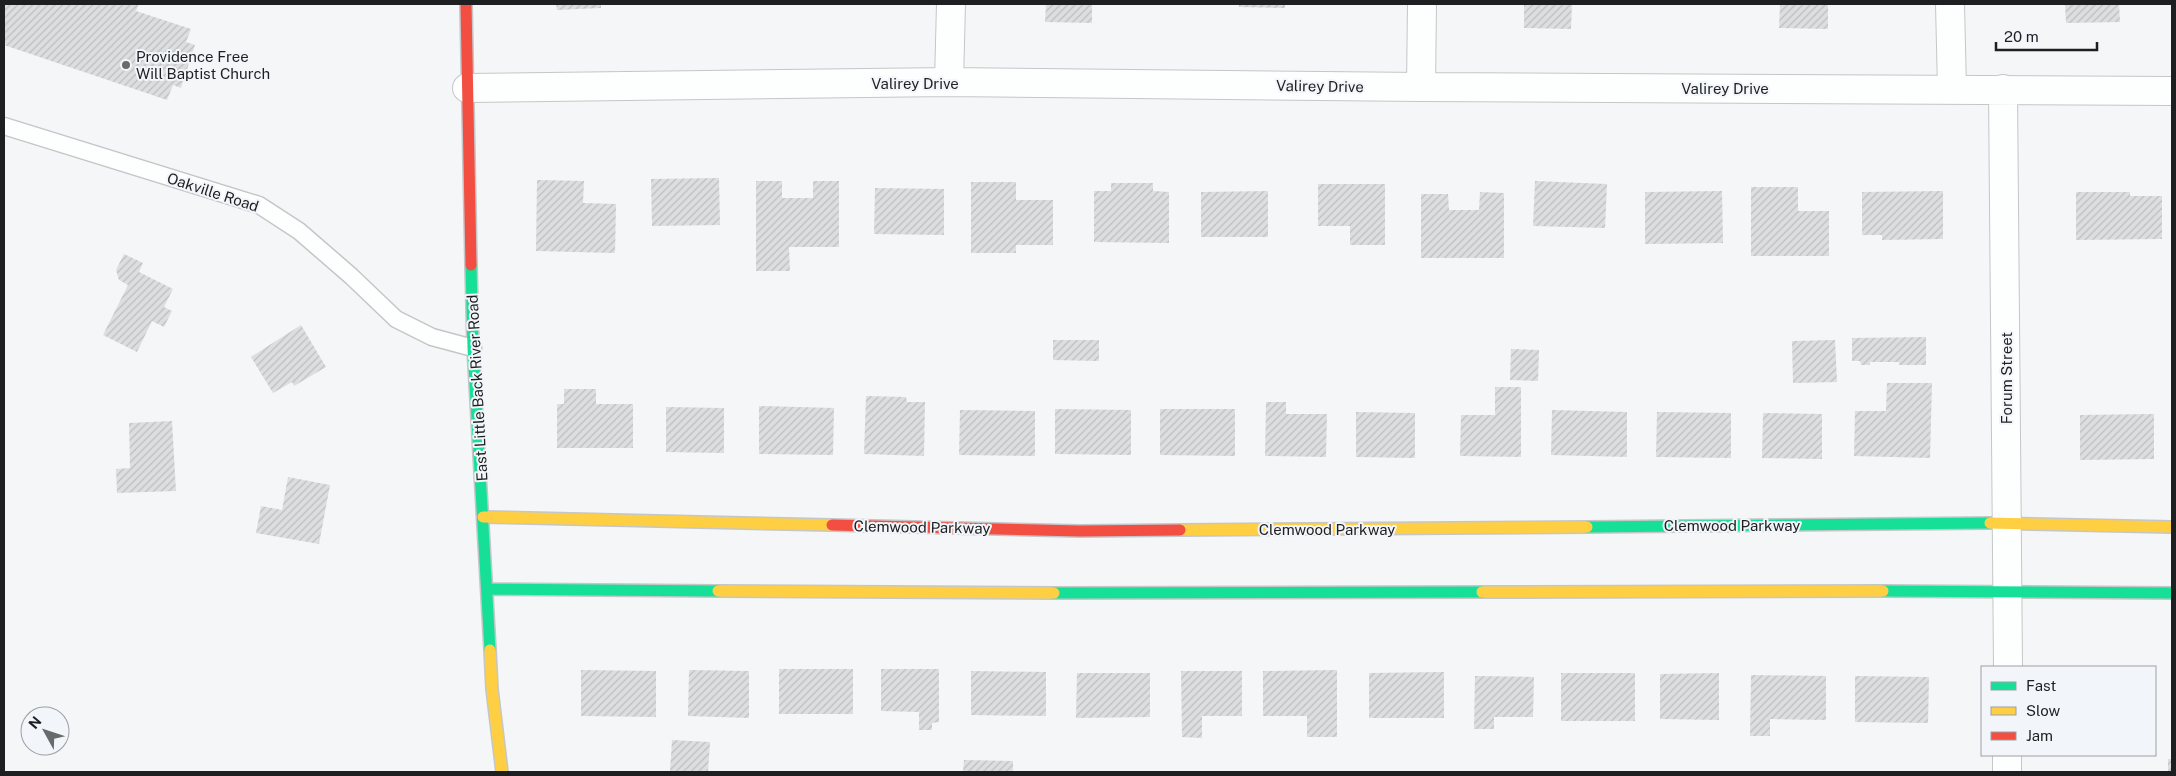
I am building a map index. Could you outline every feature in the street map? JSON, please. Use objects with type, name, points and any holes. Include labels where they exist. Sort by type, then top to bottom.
[{"type":"street","name":"East Little Back River Road","points":[[466,4],[473,348],[492,689],[502,772]]},
{"type":"street","points":[[949,82],[951,4]]},
{"type":"street","points":[[1421,87],[1422,4]]},
{"type":"street","points":[[1950,4],[1952,89]]},
{"type":"street","name":"Valirey Drive","points":[[467,88],[949,82],[1421,87],[2172,91]]},
{"type":"street","name":"Forum Street","points":[[2003,90],[2008,666]]},
{"type":"street","name":"Clemwood Parkway","points":[[483,517],[1080,531],[2007,523],[2172,526]]},
{"type":"street","points":[[487,589],[954,593],[2008,591],[2172,593]]},
{"type":"street","points":[[2007,756],[2007,772]]},
{"type":"lane","name":"Oakville Road","points":[[4,126],[259,204],[299,231],[351,276],[396,320],[432,338],[473,348]]},
{"type":"building","name":"Providence Free Will Baptist Church","points":[[4,4],[139,4],[136,11],[191,29],[186,42],[195,45],[181,88],[173,85],[167,100],[4,45]]},
{"type":"building","points":[[556,4],[601,4],[601,8],[557,10]]},
{"type":"building","points":[[1046,4],[1092,4],[1092,23],[1045,22]]},
{"type":"building","points":[[1239,4],[1285,4],[1285,8],[1239,7]]},
{"type":"building","points":[[1524,4],[1572,4],[1571,29],[1524,28]]},
{"type":"building","points":[[1780,4],[1828,4],[1828,29],[1779,28]]},
{"type":"building","points":[[2065,4],[2119,4],[2120,22],[2066,23]]},
{"type":"building","points":[[719,178],[720,225],[652,226],[651,179]]},
{"type":"building","points":[[537,180],[584,181],[583,203],[616,204],[615,253],[536,251]]},
{"type":"building","points":[[756,181],[782,181],[782,198],[813,198],[813,181],[839,181],[839,247],[789,247],[790,271],[756,271]]},
{"type":"building","points":[[1535,181],[1607,184],[1605,228],[1533,226]]},
{"type":"building","points":[[971,182],[1016,182],[1016,200],[1053,200],[1053,245],[1016,245],[1016,253],[971,253]]},
{"type":"building","points":[[1111,183],[1153,183],[1153,191],[1169,192],[1169,243],[1094,242],[1094,191],[1111,191]]},
{"type":"building","points":[[1318,184],[1385,184],[1385,245],[1350,245],[1350,226],[1318,226]]},
{"type":"building","points":[[1751,187],[1798,187],[1798,211],[1829,211],[1829,256],[1751,256]]},
{"type":"building","points":[[875,188],[944,189],[944,235],[874,234]]},
{"type":"building","points":[[1268,191],[1268,237],[1201,237],[1201,192]]},
{"type":"building","points":[[1722,191],[1723,243],[1645,244],[1645,192]]},
{"type":"building","points":[[1943,191],[1943,239],[1882,240],[1882,235],[1862,235],[1862,192]]},
{"type":"building","points":[[1480,192],[1504,193],[1504,258],[1421,258],[1421,194],[1448,194],[1449,210],[1479,210]]},
{"type":"building","points":[[2076,192],[2130,192],[2130,196],[2162,196],[2162,239],[2076,240]]},
{"type":"building","points":[[124,254],[143,263],[139,272],[173,289],[164,307],[172,311],[164,327],[152,321],[137,352],[103,335],[128,285],[119,280],[116,270]]},
{"type":"building","points":[[301,325],[326,367],[294,386],[292,382],[273,393],[251,357]]},
{"type":"building","points":[[1926,337],[1926,365],[1899,365],[1899,362],[1870,362],[1870,365],[1861,365],[1860,361],[1852,361],[1852,338]]},
{"type":"building","points":[[1053,340],[1099,340],[1099,361],[1053,360]]},
{"type":"building","points":[[1835,340],[1837,382],[1793,383],[1792,341]]},
{"type":"building","points":[[1511,349],[1539,350],[1538,381],[1510,380]]},
{"type":"building","points":[[1887,383],[1932,383],[1930,458],[1854,456],[1855,411],[1886,411]]},
{"type":"building","points":[[1495,387],[1521,387],[1521,457],[1460,456],[1461,415],[1495,415]]},
{"type":"building","points":[[564,389],[596,389],[596,404],[633,404],[633,448],[557,448],[557,404],[564,404]]},
{"type":"building","points":[[866,396],[906,397],[907,402],[925,402],[924,456],[864,454]]},
{"type":"building","points":[[1266,402],[1286,402],[1286,414],[1327,414],[1326,457],[1265,456]]},
{"type":"building","points":[[759,406],[834,408],[833,455],[759,454]]},
{"type":"building","points":[[666,407],[724,408],[724,453],[666,452]]},
{"type":"building","points":[[1055,409],[1131,410],[1131,455],[1055,454]]},
{"type":"building","points":[[1160,409],[1235,409],[1235,456],[1160,455]]},
{"type":"building","points":[[960,410],[1035,411],[1035,456],[959,455]]},
{"type":"building","points":[[1552,410],[1627,412],[1627,457],[1551,455]]},
{"type":"building","points":[[1356,412],[1415,413],[1415,458],[1356,457]]},
{"type":"building","points":[[1657,412],[1731,413],[1731,458],[1656,457]]},
{"type":"building","points":[[1763,413],[1822,414],[1822,459],[1762,458]]},
{"type":"building","points":[[2154,414],[2154,459],[2080,460],[2080,415]]},
{"type":"building","points":[[172,421],[176,491],[117,493],[116,469],[130,468],[129,423]]},
{"type":"building","points":[[288,477],[330,485],[319,544],[256,533],[261,506],[282,510]]},
{"type":"building","points":[[779,669],[853,669],[853,714],[779,714]]},
{"type":"building","points":[[881,669],[939,669],[939,722],[932,723],[932,730],[919,730],[919,712],[881,711]]},
{"type":"building","points":[[581,670],[656,671],[656,717],[581,716]]},
{"type":"building","points":[[689,670],[749,671],[749,718],[688,716]]},
{"type":"building","points":[[1337,670],[1337,737],[1307,737],[1307,716],[1263,716],[1263,671]]},
{"type":"building","points":[[971,671],[1046,672],[1046,716],[971,715]]},
{"type":"building","points":[[1181,671],[1242,671],[1242,716],[1202,716],[1202,738],[1182,737]]},
{"type":"building","points":[[1444,672],[1444,718],[1369,718],[1369,673]]},
{"type":"building","points":[[1077,673],[1150,673],[1150,717],[1076,718]]},
{"type":"building","points":[[1561,673],[1635,673],[1635,721],[1561,721]]},
{"type":"building","points":[[1719,673],[1719,720],[1660,719],[1660,674]]},
{"type":"building","points":[[1751,675],[1826,676],[1826,720],[1770,719],[1770,736],[1750,736]]},
{"type":"building","points":[[1475,676],[1534,677],[1533,717],[1494,717],[1494,729],[1474,729]]},
{"type":"building","points":[[1855,676],[1929,677],[1928,723],[1855,722]]},
{"type":"building","points":[[672,740],[710,742],[708,772],[670,772]]},
{"type":"building","points":[[2168,759],[2172,759],[2172,772],[2168,772]]},
{"type":"building","points":[[964,760],[1013,761],[1013,772],[963,772]]},
{"type":"traffic: fast","points":[[471,265],[473,348],[490,650]]},
{"type":"traffic: fast","points":[[1587,527],[1990,523]]},
{"type":"traffic: fast","points":[[487,589],[718,591]]},
{"type":"traffic: fast","points":[[1883,591],[2172,593]]},
{"type":"traffic: fast","points":[[1054,593],[1482,592]]},
{"type":"traffic: slow","points":[[483,517],[832,525]]},
{"type":"traffic: slow","points":[[1990,523],[2172,527]]},
{"type":"traffic: slow","points":[[1180,530],[1587,527]]},
{"type":"traffic: slow","points":[[718,591],[1054,593]]},
{"type":"traffic: slow","points":[[1482,592],[1883,591]]},
{"type":"traffic: slow","points":[[490,650],[492,689],[502,772]]},
{"type":"traffic: jam","points":[[466,4],[471,265]]},
{"type":"traffic: jam","points":[[832,525],[1080,531],[1180,530]]},
{"type":"place","name":"Providence Free Will Baptist Church","points":[[126,65]]}]
